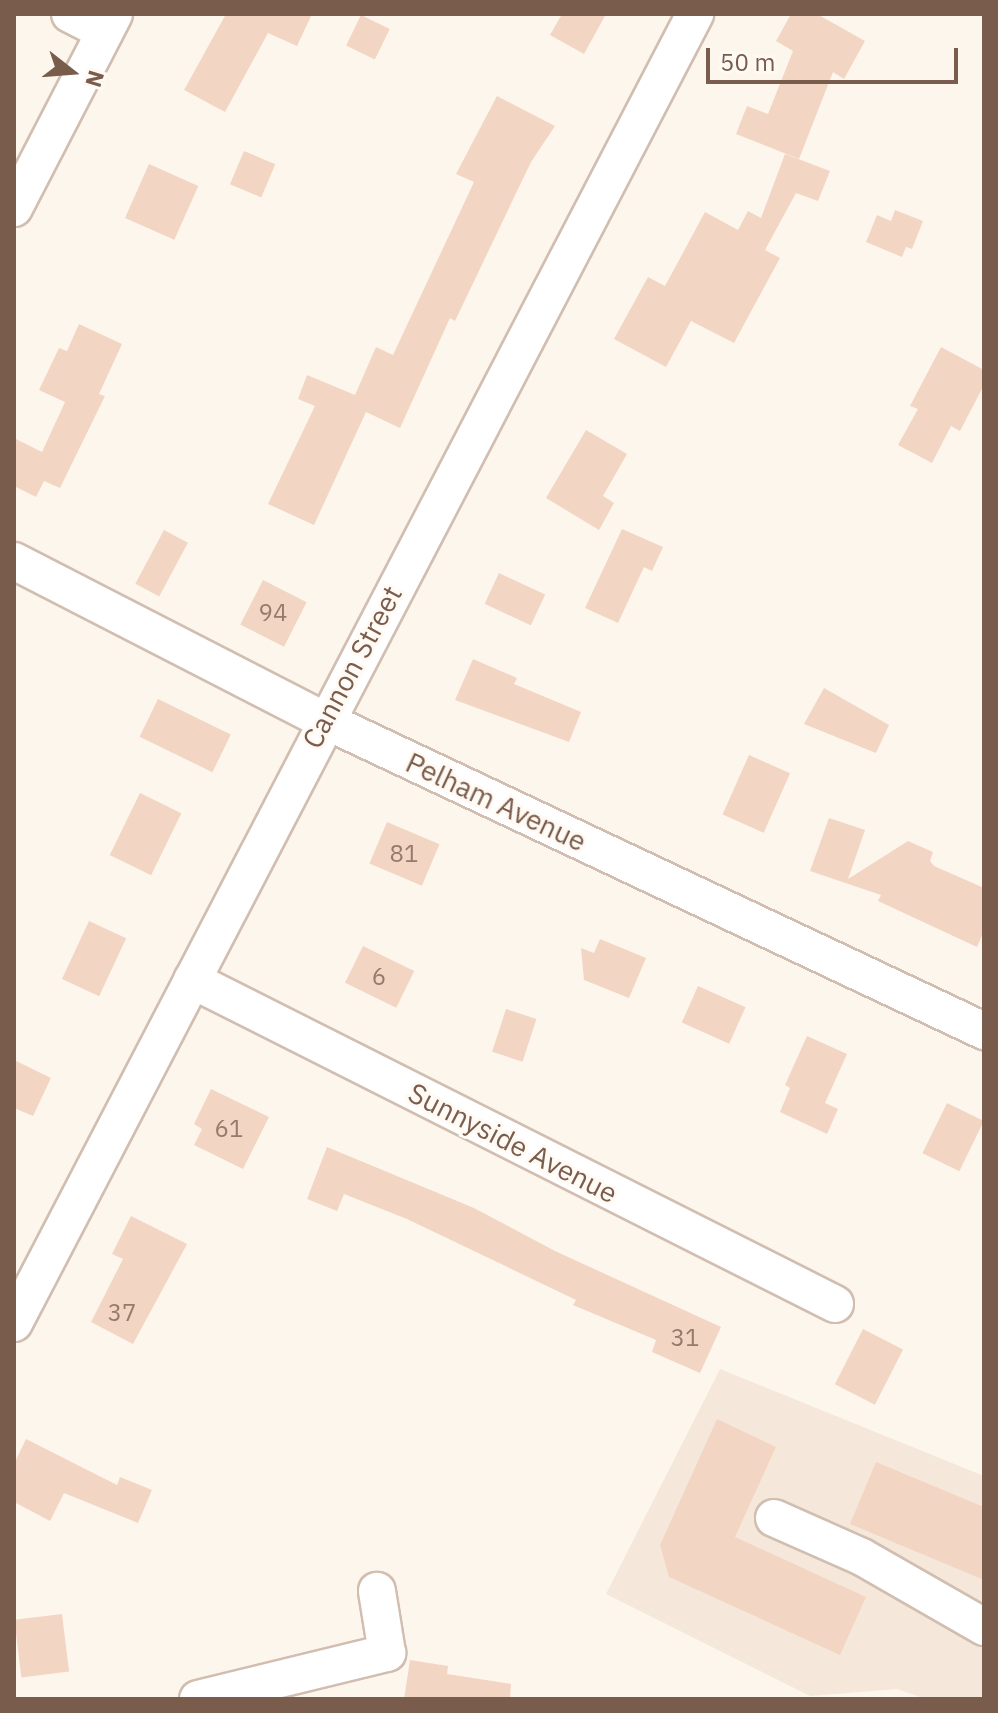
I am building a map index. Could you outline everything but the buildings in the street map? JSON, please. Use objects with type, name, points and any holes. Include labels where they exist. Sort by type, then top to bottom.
[{"type":"street","points":[[14,208],[110,23],[70,14]]},
{"type":"street","name":"Cannon Street","points":[[14,1323],[324,720],[695,14]]},
{"type":"street","name":"Pelham Avenue","points":[[14,561],[324,720],[984,1031]]},
{"type":"street","name":"Sunnyside Avenue","points":[[192,980],[835,1304]]},
{"type":"street","points":[[774,1518],[862,1557],[984,1627]]},
{"type":"street","points":[[198,1699],[387,1653],[377,1591]]},
{"type":"shaded area","points":[[720,1369],[984,1476],[984,1699],[926,1699],[897,1689],[810,1696],[606,1594]]}]
